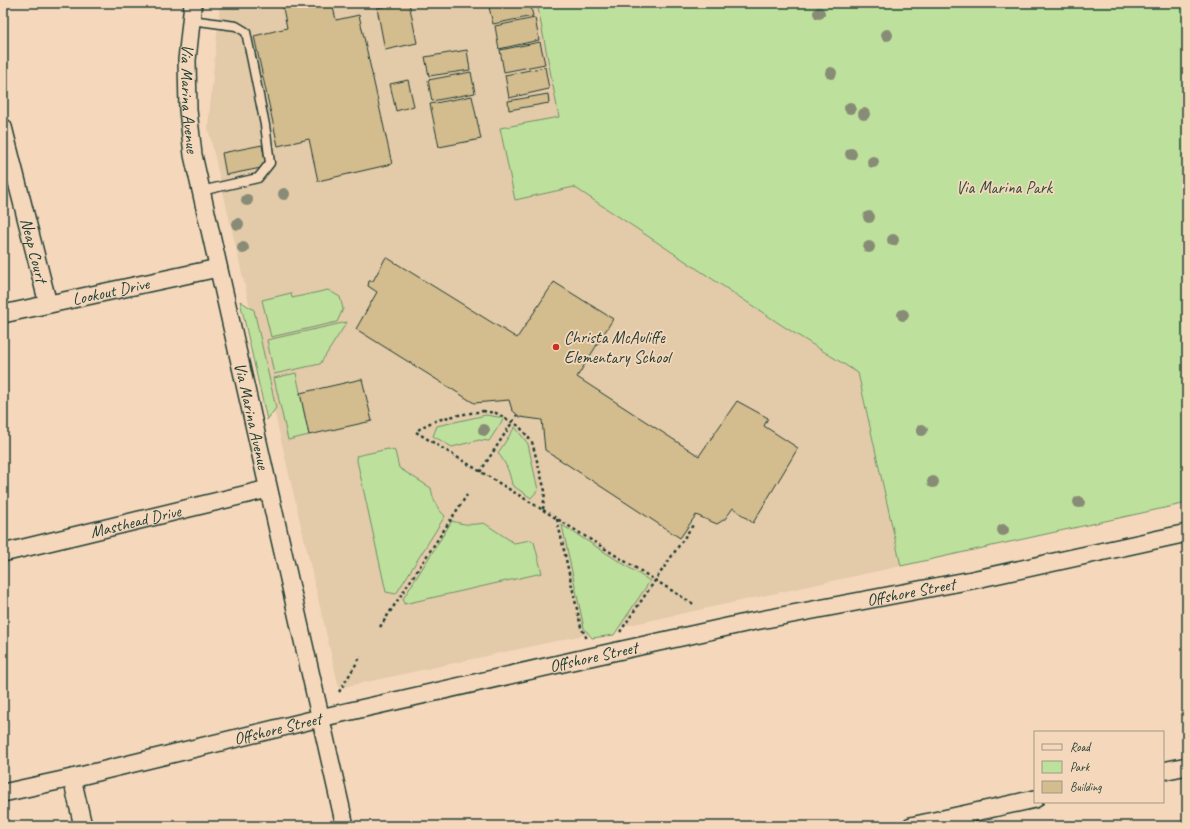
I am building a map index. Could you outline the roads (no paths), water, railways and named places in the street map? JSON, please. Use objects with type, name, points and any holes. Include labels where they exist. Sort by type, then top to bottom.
[{"type":"street","name":"Via Marina Avenue","points":[[193,3],[187,60],[188,110],[193,155],[344,826]]},
{"type":"street","name":"Neap Court","points":[[3,127],[48,304]]},
{"type":"street","name":"Lookout Drive","points":[[3,314],[218,268]]},
{"type":"street","name":"Masthead Drive","points":[[3,553],[268,489]]},
{"type":"street","name":"Offshore Street","points":[[3,793],[72,778],[320,718],[742,624],[972,580],[1187,532]]},
{"type":"street","points":[[1164,771],[1187,766]]},
{"type":"street","points":[[72,778],[83,826]]},
{"type":"street","points":[[911,826],[1034,799]]},
{"type":"lane","points":[[192,20],[236,26],[246,32],[265,126],[270,163],[258,178],[201,191]]},
{"type":"place","name":"Christa McAuliffe Elementary School","points":[[556,347]]},
{"type":"park label","name":"Via Marina Park","points":[[1004,187]]}]
